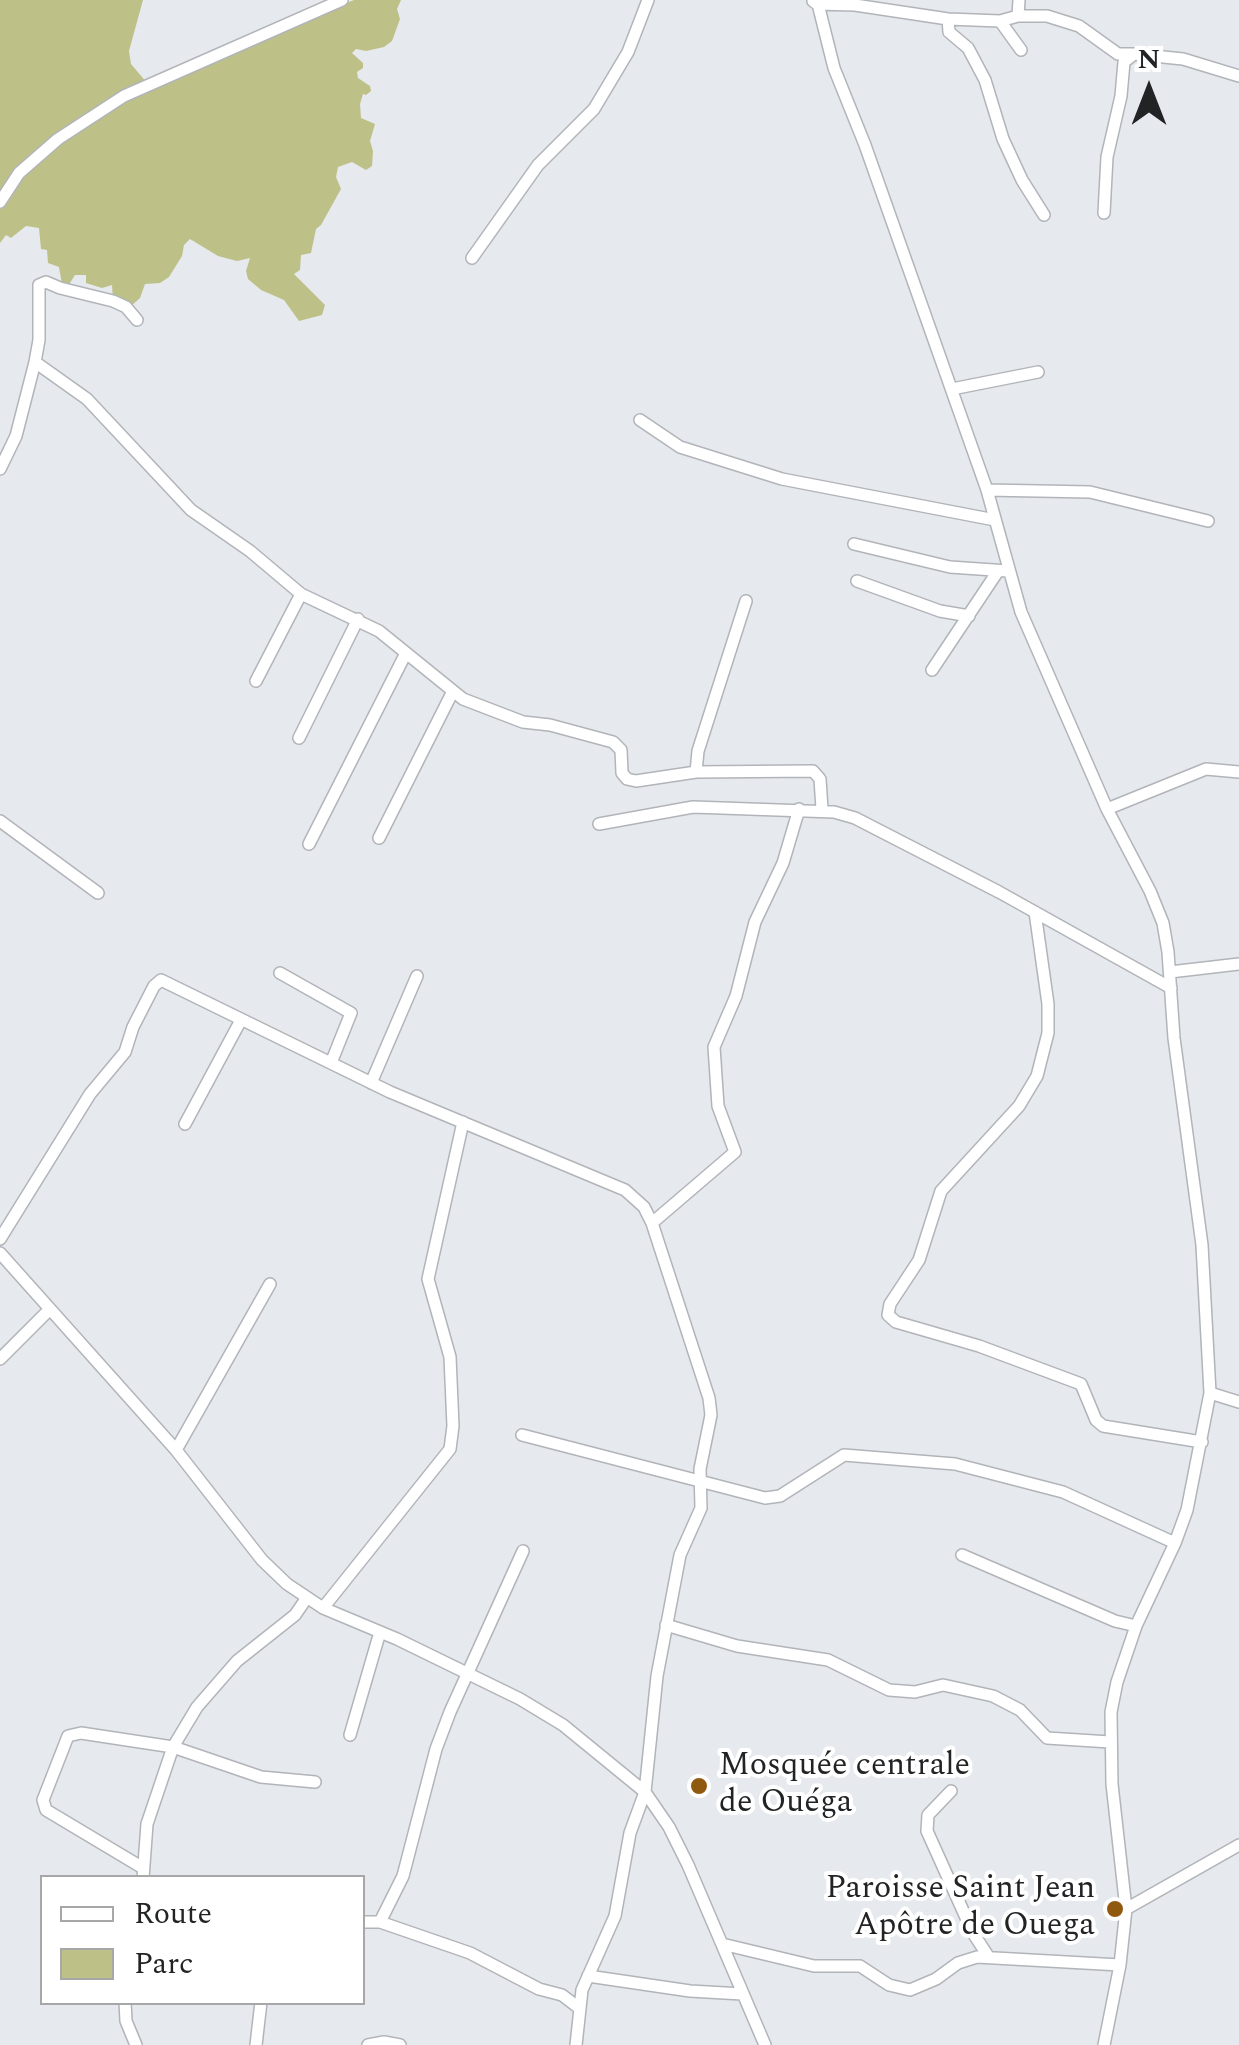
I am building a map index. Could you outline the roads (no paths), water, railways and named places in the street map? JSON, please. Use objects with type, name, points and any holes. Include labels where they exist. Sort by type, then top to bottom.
[{"type":"street","points":[[0,202],[20,174],[50,146],[124,96],[342,0]]},
{"type":"street","points":[[472,258],[538,165],[604,94],[628,52],[648,0]]},
{"type":"street","points":[[1018,16],[1019,0]]},
{"type":"street","points":[[1104,2045],[1120,1965],[1126,1909],[1110,1742],[1116,1682],[1187,1510],[1210,1392],[1202,1245],[1174,1038],[1170,972],[1162,923],[1150,891],[1107,809],[1003,572],[988,490],[865,144],[834,68],[815,2],[855,3],[948,19],[1058,19],[1080,26],[1118,54],[1183,59],[1239,76]]},
{"type":"street","points":[[948,19],[948,32],[968,48],[984,80],[1003,139],[1044,215]]},
{"type":"street","points":[[1000,21],[1020,50]]},
{"type":"street","points":[[1104,214],[1106,157],[1121,96],[1124,62],[1134,54]]},
{"type":"street","points":[[0,469],[16,436],[35,362],[39,340],[37,292],[42,282],[113,300],[137,320]]},
{"type":"street","points":[[35,362],[87,398],[191,510],[250,551],[301,594],[358,619],[452,693],[523,722],[613,742],[621,750],[622,773],[636,781],[696,772],[814,771],[820,779],[822,809]]},
{"type":"street","points":[[952,389],[1038,372]]},
{"type":"street","points":[[640,420],[680,447],[782,479],[995,520]]},
{"type":"street","points":[[988,490],[1090,492],[1208,521]]},
{"type":"street","points":[[854,544],[950,567],[1003,572]]},
{"type":"street","points":[[932,670],[1003,572]]},
{"type":"street","points":[[857,581],[940,611],[970,616]]},
{"type":"street","points":[[256,681],[301,594]]},
{"type":"street","points":[[696,772],[698,751],[746,601]]},
{"type":"street","points":[[298,738],[358,619]]},
{"type":"street","points":[[309,844],[406,653]]},
{"type":"street","points":[[379,838],[452,693]]},
{"type":"street","points":[[1107,809],[1206,769],[1239,772]]},
{"type":"street","points":[[599,824],[693,807],[822,809],[856,818],[1171,988]]},
{"type":"street","points":[[652,1223],[735,1152],[718,1106],[714,1047],[736,996],[755,922],[783,863],[798,808]]},
{"type":"street","points":[[0,822],[98,893]]},
{"type":"street","points":[[1035,912],[1048,1004],[1048,1032],[1037,1076],[1019,1106],[940,1192],[919,1260],[890,1304],[888,1315],[896,1322],[979,1346],[1081,1384],[1096,1420],[1103,1426],[1202,1442]]},
{"type":"street","points":[[1170,972],[1239,964]]},
{"type":"street","points":[[280,974],[351,1012],[331,1064]]},
{"type":"street","points":[[371,1083],[417,976]]},
{"type":"street","points":[[0,1239],[90,1094],[125,1052],[140,1013],[160,980],[371,1083],[636,1196],[652,1223],[709,1398],[711,1415],[700,1470],[701,1508],[684,1539],[657,1676],[645,1792],[630,1833],[615,1916],[588,1976],[579,2008],[576,2045]]},
{"type":"street","points":[[185,1124],[241,1020]]},
{"type":"street","points":[[323,1608],[450,1450],[450,1357],[428,1279],[463,1122]]},
{"type":"street","points":[[0,1254],[176,1450],[262,1560],[306,1599],[520,1699],[563,1725],[645,1792],[676,1839],[765,2045]]},
{"type":"street","points":[[176,1450],[270,1284]]},
{"type":"street","points":[[0,1359],[49,1310]]},
{"type":"street","points":[[1210,1392],[1239,1402]]},
{"type":"street","points":[[522,1435],[765,1498],[780,1496],[844,1455],[955,1464],[1063,1492],[1176,1543]]},
{"type":"street","points":[[380,1922],[404,1876],[436,1749],[465,1673],[523,1551]]},
{"type":"street","points":[[962,1555],[1115,1621],[1136,1626]]},
{"type":"street","points":[[306,1599],[295,1615],[237,1661],[196,1708],[174,1747],[147,1824],[143,1872],[54,1816],[46,1810],[43,1800],[62,1747],[72,1734],[174,1747],[261,1778],[315,1782]]},
{"type":"street","points":[[666,1625],[737,1646],[828,1660],[889,1690],[915,1692],[943,1684],[993,1696],[1020,1710],[1047,1738],[1110,1742]]},
{"type":"street","points":[[350,1735],[380,1632]]},
{"type":"street","points":[[951,1791],[928,1815],[927,1831],[973,1933],[988,1956]]},
{"type":"street","points":[[1126,1909],[1239,1845]]},
{"type":"street","points":[[365,1922],[380,1922],[470,1953],[539,1988],[562,1995],[579,2008]]},
{"type":"street","points":[[722,1944],[814,1966],[860,1966],[889,1986],[910,1990],[966,1960],[988,1956],[1120,1965]]},
{"type":"street","points":[[588,1976],[690,1991],[742,1994]]},
{"type":"street","points":[[125,2005],[126,2022],[136,2045]]},
{"type":"street","points":[[256,2045],[261,2005]]},
{"type":"street","points":[[368,2045],[400,2045]]},
{"type":"place","name":"Mosquée centrale de Ouéga","points":[[699,1786]]},
{"type":"place","name":"Paroisse Saint Jean Apôtre de Ouega","points":[[1115,1909]]}]
